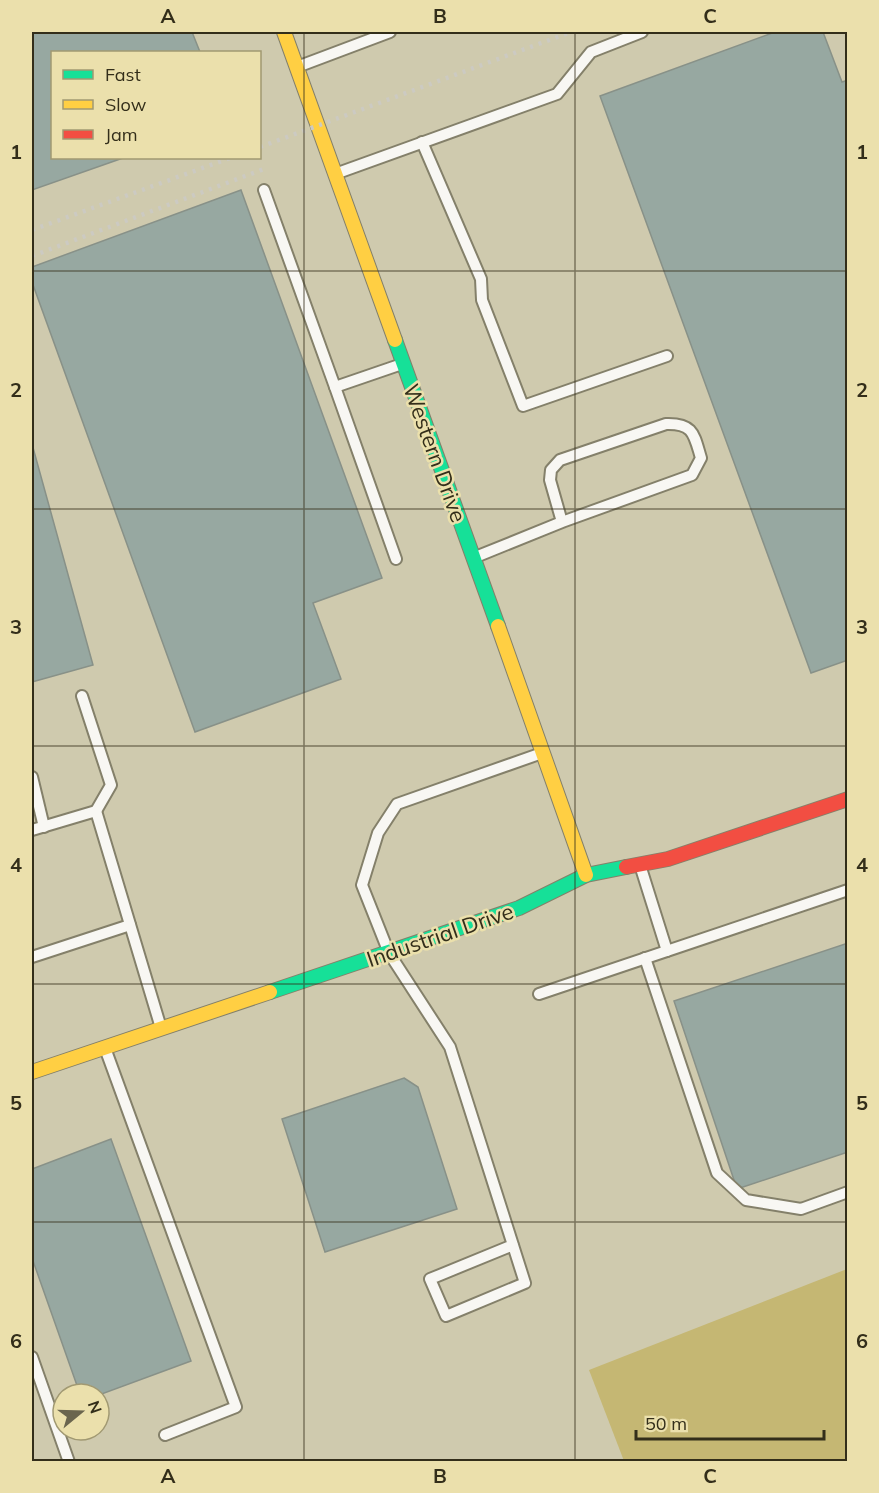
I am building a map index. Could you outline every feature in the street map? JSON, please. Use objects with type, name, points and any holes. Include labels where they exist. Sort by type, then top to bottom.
[{"type":"street","name":"Western Drive","points":[[284,32],[586,875]]},
{"type":"street","name":"Industrial Drive","points":[[32,1072],[519,908],[586,875],[668,859],[848,799]]},
{"type":"lane","points":[[297,67],[390,32]]},
{"type":"lane","points":[[335,174],[557,94],[591,52],[642,32]]},
{"type":"lane","points":[[422,142],[481,279],[482,300],[523,406],[667,356]]},
{"type":"lane","points":[[264,190],[396,559]]},
{"type":"lane","points":[[335,387],[403,364]]},
{"type":"lane","points":[[473,558],[692,474],[701,458],[693,432],[680,423],[666,424],[560,460],[551,470],[550,480],[562,522]]},
{"type":"lane","points":[[32,831],[96,812],[111,785],[82,696]]},
{"type":"lane","points":[[513,1245],[430,1279],[446,1316],[525,1283],[513,1245],[450,1047],[389,953],[362,885],[378,833],[397,804],[544,753]]},
{"type":"lane","points":[[32,777],[44,827]]},
{"type":"lane","points":[[96,812],[161,1029]]},
{"type":"lane","points":[[639,864],[667,951]]},
{"type":"lane","points":[[539,994],[848,890]]},
{"type":"lane","points":[[32,957],[130,925]]},
{"type":"lane","points":[[645,958],[717,1173],[746,1200],[801,1209],[848,1192]]},
{"type":"lane","points":[[105,1048],[236,1407],[165,1435]]},
{"type":"lane","points":[[32,1357],[69,1461]]},
{"type":"shaded area","points":[[847,1269],[847,1461],[624,1461],[589,1370]]},
{"type":"building","points":[[32,32],[192,32],[200,51],[51,51],[51,159],[120,159],[32,190]]},
{"type":"building","points":[[775,32],[823,32],[842,82],[848,80],[848,660],[811,673],[600,96]]},
{"type":"building","points":[[241,190],[382,578],[313,603],[341,679],[195,732],[32,282],[32,267]]},
{"type":"building","points":[[32,444],[93,665],[32,682]]},
{"type":"building","points":[[848,943],[848,1152],[737,1189],[674,1001]]},
{"type":"building","points":[[404,1078],[418,1087],[457,1209],[325,1252],[282,1119]]},
{"type":"building","points":[[111,1139],[191,1361],[111,1391],[111,1382],[76,1382],[32,1258],[32,1169]]},
{"type":"railway","points":[[261,147],[571,32]]},
{"type":"railway","points":[[32,230],[227,159]]},
{"type":"railway","points":[[32,256],[264,169]]},
{"type":"traffic: fast","points":[[395,340],[498,626]]},
{"type":"traffic: fast","points":[[270,992],[519,908],[586,875],[626,867]]},
{"type":"traffic: slow","points":[[284,32],[395,340]]},
{"type":"traffic: slow","points":[[498,626],[586,875]]},
{"type":"traffic: slow","points":[[32,1072],[270,992]]},
{"type":"traffic: jam","points":[[626,867],[668,859],[848,799]]}]
